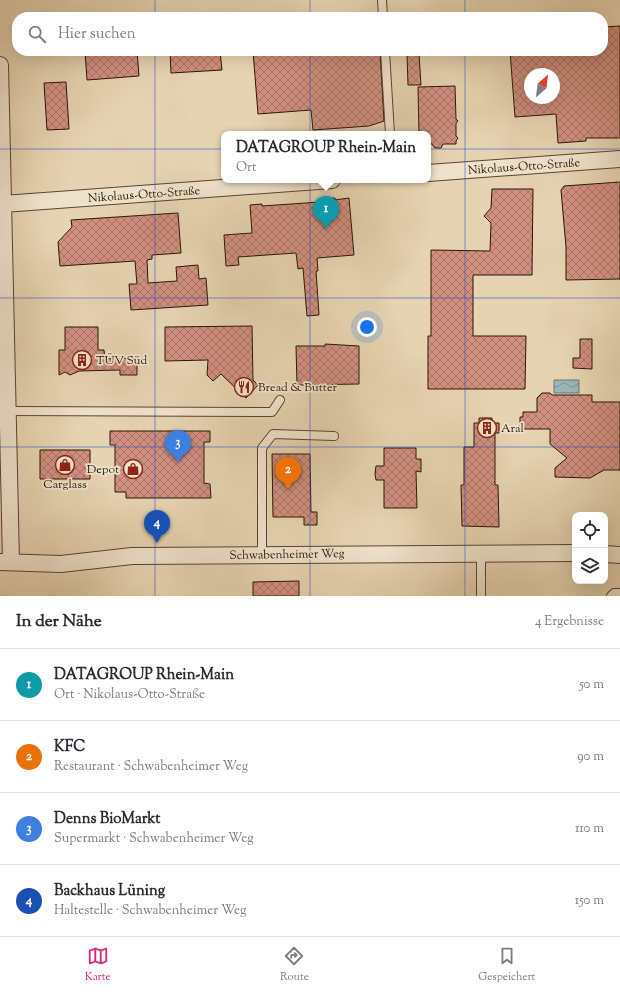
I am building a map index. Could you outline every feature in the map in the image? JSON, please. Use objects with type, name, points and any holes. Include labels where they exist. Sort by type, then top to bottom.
[{"type":"street","points":[[0,64],[8,411],[6,562]]},
{"type":"street","name":"Nikolaus-Otto-Straße","points":[[431,173],[620,159]]},
{"type":"street","name":"Nikolaus-Otto-Straße","points":[[3,204],[291,183]]},
{"type":"street","name":"Schwabenheimer Weg","points":[[6,562],[61,564],[132,556],[572,553]]},
{"type":"street","points":[[608,554],[620,555]]},
{"type":"lane","points":[[382,0],[383,12]]},
{"type":"lane","points":[[385,56],[390,131]]},
{"type":"lane","points":[[8,411],[272,412],[280,400]]},
{"type":"lane","points":[[262,555],[262,448],[274,434],[334,436]]},
{"type":"lane","points":[[481,553],[481,596]]},
{"type":"lane","points":[[611,596],[614,593],[620,593]]},
{"type":"water","points":[[554,380],[579,380],[579,393],[554,393]]},
{"type":"building","points":[[620,26],[620,138],[586,138],[586,141],[558,143],[556,114],[515,117],[510,56],[608,56],[608,27]]},
{"type":"building","points":[[85,56],[137,56],[139,76],[87,80]]},
{"type":"building","points":[[170,56],[221,56],[222,70],[171,73]]},
{"type":"building","points":[[253,56],[380,56],[384,121],[369,126],[313,130],[311,110],[258,114]]},
{"type":"building","points":[[407,56],[419,56],[421,85],[408,85]]},
{"type":"building","points":[[66,82],[69,129],[47,130],[44,83]]},
{"type":"building","points":[[455,86],[456,119],[458,121],[456,123],[456,136],[458,138],[456,144],[443,144],[441,148],[435,148],[431,144],[431,131],[419,131],[418,87]]},
{"type":"building","points":[[620,182],[620,279],[566,280],[566,247],[561,190],[564,186]]},
{"type":"building","points":[[492,189],[533,189],[532,275],[473,275],[473,336],[526,336],[525,389],[428,389],[428,336],[431,336],[431,250],[490,251],[491,223],[484,216],[491,208]]},
{"type":"building","points":[[335,198],[335,200],[349,198],[354,255],[317,258],[318,271],[316,271],[319,315],[307,316],[303,268],[298,269],[296,253],[238,257],[239,265],[226,266],[224,235],[252,233],[250,205],[262,204],[262,206],[320,202],[319,199]]},
{"type":"building","points":[[178,213],[181,253],[152,255],[152,259],[147,260],[148,283],[177,281],[176,267],[198,265],[199,279],[206,278],[208,305],[131,310],[129,284],[137,284],[135,261],[60,266],[58,242],[72,227],[71,220]]},
{"type":"building","points":[[252,326],[253,380],[258,385],[246,398],[221,374],[213,381],[207,375],[208,360],[165,361],[165,327]]},
{"type":"building","points":[[65,327],[98,327],[98,350],[104,350],[105,359],[137,358],[137,375],[120,375],[120,370],[79,371],[70,375],[65,372],[59,375],[59,350],[65,350]]},
{"type":"building","points":[[580,339],[592,339],[592,369],[573,368],[573,358],[580,358]]},
{"type":"building","points":[[325,344],[359,346],[359,384],[297,385],[296,346],[325,346]]},
{"type":"building","points":[[542,393],[550,393],[552,395],[592,395],[592,402],[620,402],[620,470],[604,470],[590,478],[555,477],[555,468],[567,458],[550,444],[550,429],[520,429],[520,417],[523,417],[523,412],[537,412],[537,398]]},
{"type":"building","points":[[479,418],[492,418],[492,423],[499,423],[499,433],[495,433],[495,485],[498,485],[499,527],[462,526],[461,485],[464,485],[464,447],[474,447],[474,423],[479,423]]},
{"type":"building","points":[[110,431],[210,431],[210,442],[204,442],[204,483],[210,484],[211,498],[126,498],[126,492],[115,492],[115,445],[110,445]]},
{"type":"building","points":[[384,448],[416,448],[416,459],[421,459],[421,472],[416,471],[417,508],[384,508],[384,480],[376,480],[375,474],[376,466],[384,466]]},
{"type":"building","name":"Carglass","points":[[40,450],[90,450],[90,479],[40,479]]},
{"type":"building","points":[[272,454],[310,454],[311,512],[317,512],[317,525],[304,525],[304,517],[273,517]]},
{"type":"building","points":[[299,581],[299,596],[253,596],[253,582]]},
{"type":"place","name":"DATAGROUP Rhein-Main","points":[[326,229]]},
{"type":"place","name":"TÜV Süd","points":[[82,360]]},
{"type":"place","name":"Bread & Butter","points":[[244,387]]},
{"type":"place","name":"Aral","points":[[487,428]]},
{"type":"place","name":"Denns BioMarkt","points":[[178,463]]},
{"type":"place","name":"Carglass","points":[[65,465]]},
{"type":"place","name":"Depot","points":[[133,469]]},
{"type":"place","name":"KFC","points":[[288,490]]},
{"type":"place","name":"Backhaus Lüning","points":[[157,543]]}]
